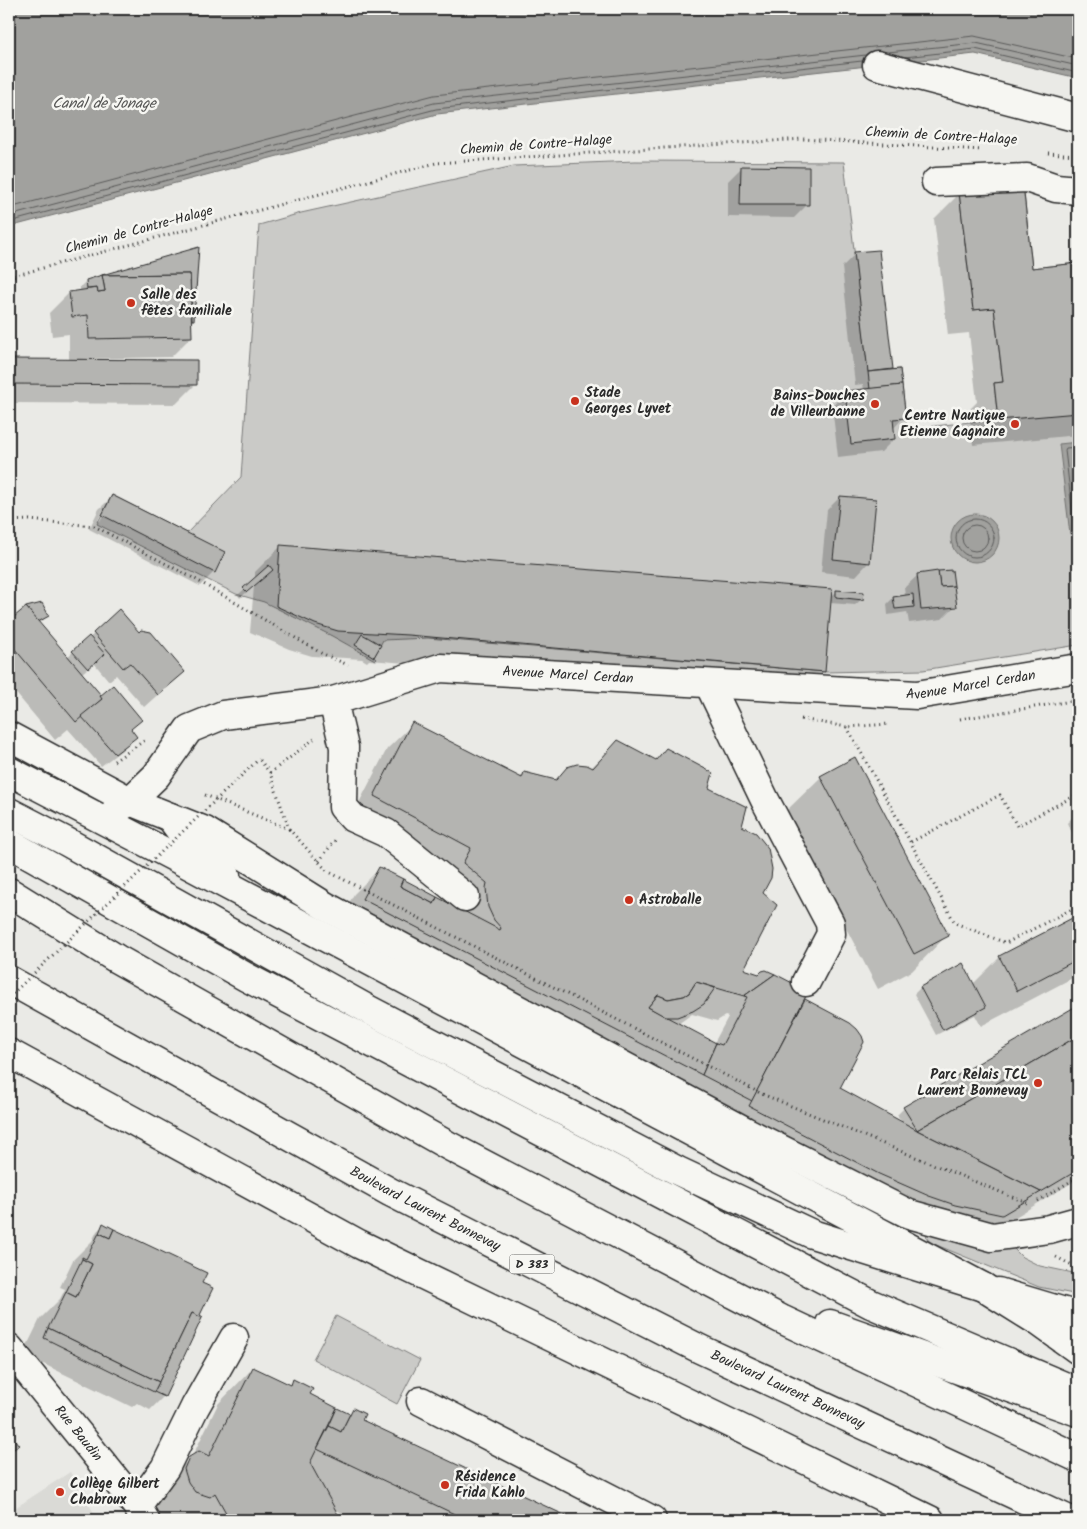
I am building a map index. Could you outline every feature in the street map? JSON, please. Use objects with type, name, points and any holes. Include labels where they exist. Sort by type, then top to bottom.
[{"type":"main road","points":[[877,65],[1078,118]]},
{"type":"main road","points":[[936,182],[1027,178],[1056,188],[1078,190]]},
{"type":"main road","name":"Avenue Marcel Cerdan","points":[[108,824],[114,812],[130,801],[156,776],[189,729],[223,715],[333,701],[440,668],[917,695],[1078,668]]},
{"type":"main road","points":[[709,684],[765,800],[830,923],[831,934],[806,982]]},
{"type":"main road","points":[[333,701],[344,746],[343,807],[352,818],[386,833],[466,897]]},
{"type":"main road","points":[[9,736],[130,801],[205,831],[325,906],[745,1131],[909,1214],[992,1237],[1049,1229],[1078,1221]]},
{"type":"main road","points":[[9,771],[254,899],[983,1287],[1039,1322],[1078,1350]]},
{"type":"main road","points":[[156,776],[170,817],[202,860],[238,883],[254,899]]},
{"type":"main road","points":[[9,812],[67,842],[371,1011],[678,1171],[812,1234],[1078,1316]]},
{"type":"main road","points":[[9,843],[246,977],[871,1304],[1078,1392]]},
{"type":"main road","points":[[9,892],[117,959],[449,1146],[781,1318],[1078,1458]]},
{"type":"main road","points":[[9,911],[117,959]]},
{"type":"main road","name":"Boulevard Laurent Bonnevay","points":[[9,980],[390,1192],[700,1349],[1069,1520]]},
{"type":"main road","points":[[9,1053],[359,1244],[930,1520]]},
{"type":"main road","points":[[781,1318],[828,1324],[1078,1412]]},
{"type":"main road","points":[[141,1513],[195,1407],[234,1338]]},
{"type":"main road","name":"Rue Baudin","points":[[9,1348],[141,1513]]},
{"type":"main road","points":[[421,1401],[652,1520]]},
{"type":"path","name":"Chemin de Contre-Halage","points":[[9,277],[436,163],[803,139],[990,150]]},
{"type":"path","points":[[1039,153],[1078,155]]},
{"type":"path","points":[[9,521],[29,520],[94,526],[194,579],[320,653]]},
{"type":"path","points":[[847,727],[955,923],[1006,943],[1078,906]]},
{"type":"path","points":[[270,773],[319,736]]},
{"type":"path","points":[[9,997],[258,760],[270,773],[290,829],[320,861]]},
{"type":"path","points":[[911,842],[1000,795],[1017,826],[1078,794]]},
{"type":"path","points":[[205,795],[290,829]]},
{"type":"path","points":[[330,873],[762,1094],[1031,1205],[1078,1177]]},
{"type":"path","points":[[1049,1229],[1051,1254],[1078,1268]]},
{"type":"shaded area","name":"Stade Georges Lyvet","points":[[635,161],[844,162],[868,372],[900,369],[907,429],[998,419],[994,383],[1003,382],[994,308],[973,310],[959,192],[1023,184],[1032,268],[1078,263],[1078,645],[923,670],[825,672],[428,638],[383,640],[374,657],[375,660],[264,602],[236,594],[97,524],[112,495],[187,533],[241,477],[259,225],[301,213],[514,166]]},
{"type":"shaded area","points":[[931,1231],[1008,1243],[1022,1257],[1040,1266],[1078,1274],[1078,1295],[1039,1287],[934,1244],[926,1236]]},
{"type":"shaded area","points":[[336,1316],[420,1360],[397,1404],[313,1359]]},
{"type":"shaded area","name":"Collège Gilbert Chabroux","points":[[70,1472],[98,1520],[9,1520],[9,1512]]},
{"type":"water","name":"Canal de Jonage","points":[[9,9],[1078,9],[1078,78],[975,54],[437,114],[9,227]]},
{"type":"water","points":[[1078,442],[1078,533],[1070,534],[1059,444]]},
{"type":"water","points":[[970,514],[980,514],[989,518],[995,524],[998,529],[998,547],[989,558],[980,562],[970,562],[961,558],[955,552],[951,543],[951,533],[955,524],[961,518]]},
{"type":"building","points":[[741,166],[809,167],[809,205],[740,205]]},
{"type":"building","points":[[1023,184],[1032,268],[1078,263],[1078,413],[998,420],[994,383],[1003,382],[994,308],[973,310],[959,192]]},
{"type":"building","points":[[199,247],[194,320],[192,320],[190,274],[102,275]]},
{"type":"building","points":[[879,250],[893,369],[868,372],[854,252]]},
{"type":"building","name":"Salle des fêtes familiale","points":[[190,274],[192,337],[89,339],[88,315],[72,317],[69,292],[97,288],[98,292],[105,291],[102,275]]},
{"type":"building","points":[[102,275],[105,291],[98,292],[97,288],[87,289],[86,280]]},
{"type":"building","points":[[9,359],[197,360],[197,385],[9,384]]},
{"type":"building","points":[[900,369],[902,385],[870,389],[868,372]]},
{"type":"building","name":"Bains-Douches de Villeurbanne","points":[[902,385],[906,418],[893,419],[895,439],[851,444],[845,391]]},
{"type":"building","points":[[112,495],[225,552],[215,573],[102,515]]},
{"type":"building","points":[[840,496],[876,499],[870,563],[833,559]]},
{"type":"building","points":[[280,545],[832,589],[825,672],[408,635],[338,631],[315,624],[276,606]]},
{"type":"building","points":[[269,565],[273,570],[247,592],[243,588]]},
{"type":"building","points":[[952,570],[954,586],[940,587],[938,571]]},
{"type":"building","points":[[938,571],[940,587],[954,586],[957,607],[921,610],[917,574]]},
{"type":"building","points":[[836,590],[864,592],[863,600],[836,597]]},
{"type":"building","points":[[913,594],[914,607],[895,609],[893,597]]},
{"type":"building","points":[[42,603],[49,616],[38,622],[26,607]]},
{"type":"building","points":[[26,607],[101,695],[102,699],[76,722],[9,642],[9,621]]},
{"type":"building","points":[[119,609],[139,632],[141,630],[151,632],[185,672],[158,695],[130,663],[123,668],[93,633]]},
{"type":"building","points":[[362,634],[381,645],[374,657],[355,645]]},
{"type":"building","points":[[89,636],[105,654],[88,669],[72,651]]},
{"type":"building","points":[[113,685],[142,720],[131,729],[137,737],[115,754],[81,716],[102,699],[100,696]]},
{"type":"building","name":"Astroballe","points":[[412,722],[522,778],[524,772],[556,780],[567,767],[577,764],[593,768],[618,740],[656,760],[666,748],[713,773],[709,788],[747,807],[742,826],[756,833],[768,848],[772,869],[771,878],[763,893],[777,905],[744,969],[759,974],[766,970],[775,974],[744,996],[696,982],[689,993],[684,996],[668,999],[658,995],[648,1007],[716,1043],[702,1075],[362,899],[379,867],[403,879],[400,886],[434,904],[437,897],[500,930],[501,928],[494,920],[488,907],[487,883],[463,863],[471,848],[374,796]]},
{"type":"building","points":[[855,757],[949,936],[914,954],[820,776]]},
{"type":"building","points":[[403,879],[437,897],[434,904],[400,886]]},
{"type":"building","points":[[1078,915],[1078,959],[1017,991],[999,956]]},
{"type":"building","points":[[963,963],[986,1007],[943,1030],[920,987]]},
{"type":"building","points":[[775,974],[802,988],[806,992],[806,996],[752,1101],[702,1075],[716,1043],[722,1045],[747,997],[744,996]]},
{"type":"building","points":[[696,982],[715,988],[704,1004],[693,1011],[677,1017],[666,1017],[648,1007],[658,995],[668,999],[684,996],[689,993]]},
{"type":"building","points":[[805,999],[850,1023],[862,1036],[864,1042],[840,1088],[917,1130],[1041,1192],[1002,1215],[955,1205],[879,1174],[749,1106]]},
{"type":"building","points":[[1078,1005],[1078,1036],[917,1130],[903,1107]]},
{"type":"building","name":"Parc Relais TCL Laurent Bonnevay","points":[[1078,1036],[1078,1170],[1041,1192],[917,1130]]},
{"type":"building","points":[[103,1223],[114,1229],[110,1238],[99,1233]]},
{"type":"building","points":[[114,1229],[207,1273],[202,1283],[213,1288],[200,1315],[203,1317],[192,1313],[159,1382],[48,1328],[66,1292],[76,1297],[92,1264],[82,1259],[82,1257],[86,1259],[99,1233],[110,1238]]},
{"type":"building","points":[[82,1259],[92,1264],[76,1297],[66,1292]]},
{"type":"building","points":[[192,1313],[202,1318],[165,1397],[154,1392]]},
{"type":"building","points":[[48,1328],[159,1382],[154,1392],[44,1338]]},
{"type":"building","points":[[253,1367],[291,1385],[293,1379],[313,1389],[310,1394],[337,1408],[310,1463],[341,1520],[230,1520],[215,1493],[210,1497],[195,1492],[188,1482],[184,1469],[189,1457],[199,1451],[209,1456]]},
{"type":"building","points":[[337,1408],[350,1414],[341,1432],[329,1426]]},
{"type":"building","name":"Résidence Frida Kahlo","points":[[353,1408],[365,1414],[362,1420],[575,1520],[467,1520],[317,1449],[329,1426],[341,1432]]},
{"type":"building","points":[[9,1433],[19,1445],[9,1453]]},
{"type":"place","name":"Salle des fêtes familiale","points":[[131,303]]},
{"type":"place","name":"Stade Georges Lyvet","points":[[575,401]]},
{"type":"place","name":"Bains-Douches de Villeurbanne","points":[[875,404]]},
{"type":"place","name":"Centre Nautique Etienne Gagnaire","points":[[1015,424]]},
{"type":"place","name":"Astroballe","points":[[629,900]]},
{"type":"place","name":"Parc Relais TCL Laurent Bonnevay","points":[[1038,1083]]},
{"type":"place","name":"Résidence Frida Kahlo","points":[[445,1485]]},
{"type":"place","name":"Collège Gilbert Chabroux","points":[[60,1492]]}]
